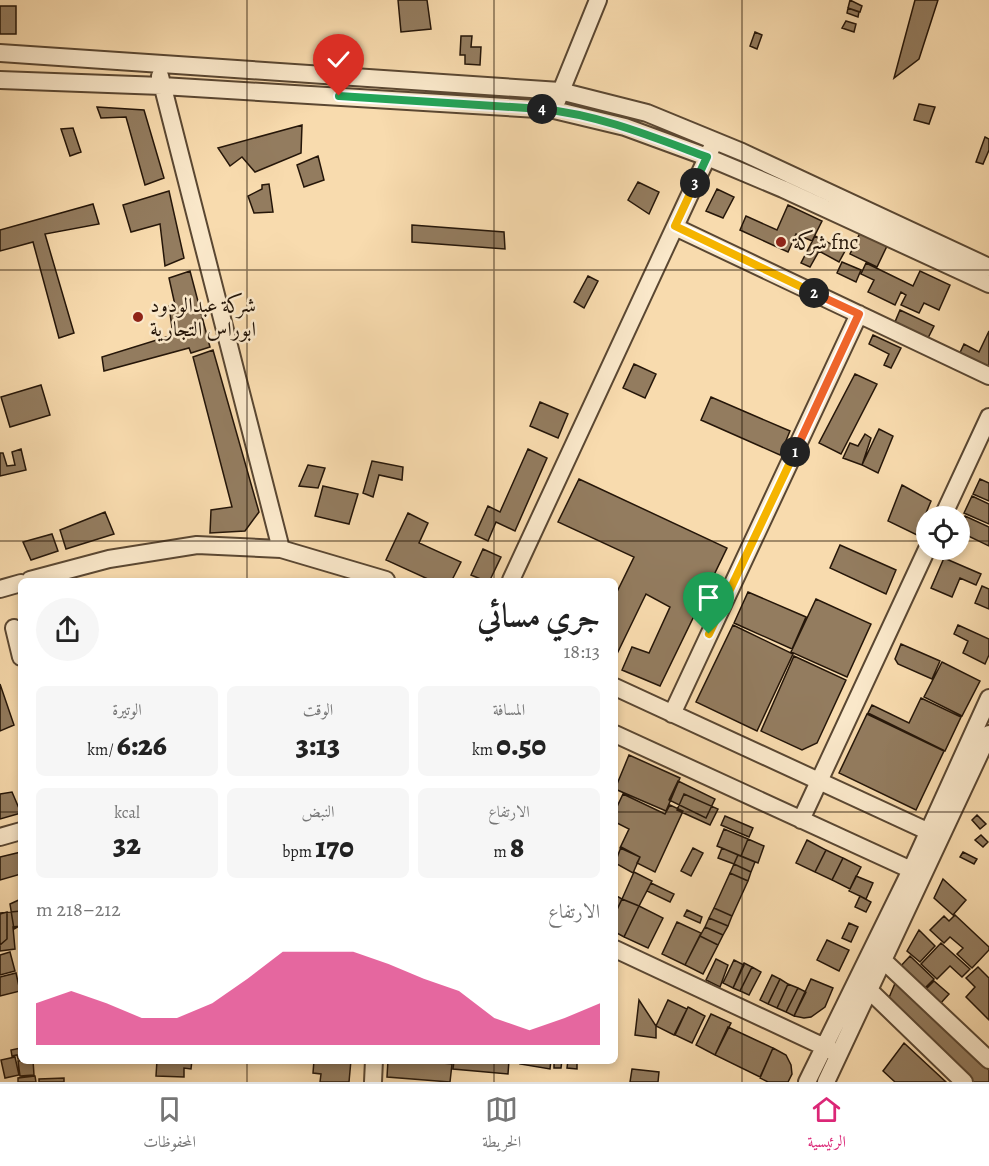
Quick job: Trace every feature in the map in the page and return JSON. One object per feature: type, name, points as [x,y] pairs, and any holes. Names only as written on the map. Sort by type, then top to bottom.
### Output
[{"type":"street","points":[[554,110],[598,0]]},
{"type":"street","points":[[0,53],[560,91],[647,113],[715,141],[989,267]]},
{"type":"street","points":[[158,65],[281,549]]},
{"type":"street","points":[[339,96],[340,77]]},
{"type":"street","points":[[0,80],[162,86],[554,110],[625,127],[707,157],[989,284]]},
{"type":"street","points":[[512,578],[715,141]]},
{"type":"street","points":[[675,226],[989,376]]},
{"type":"street","points":[[672,714],[859,314]]},
{"type":"street","points":[[948,506],[989,417]]},
{"type":"street","points":[[38,578],[109,559],[197,545],[281,549],[379,578]]},
{"type":"street","points":[[801,820],[922,560]]},
{"type":"street","points":[[1,584],[18,583]]},
{"type":"street","points":[[12,629],[18,648]]},
{"type":"street","points":[[618,688],[934,835]]},
{"type":"street","points":[[826,1082],[831,1050],[917,873],[989,699]]},
{"type":"street","points":[[934,835],[989,734]]},
{"type":"street","points":[[618,735],[917,873]]},
{"type":"street","points":[[0,837],[18,832]]},
{"type":"street","points":[[807,1082],[870,991],[884,961],[917,873]]},
{"type":"street","points":[[618,950],[831,1050]]},
{"type":"street","points":[[884,961],[989,1060]]},
{"type":"street","points":[[870,991],[964,1082]]},
{"type":"street","points":[[373,1082],[374,1064]]},
{"type":"building","points":[[398,0],[427,0],[431,29],[401,32]]},
{"type":"building","points":[[850,0],[862,6],[860,12],[848,8]]},
{"type":"building","points":[[915,0],[938,0],[919,59],[894,78]]},
{"type":"building","points":[[0,6],[16,6],[16,34],[0,34]]},
{"type":"building","points":[[848,8],[859,12],[858,17],[847,13]]},
{"type":"building","points":[[846,21],[856,24],[854,32],[842,28]]},
{"type":"building","points":[[755,32],[762,35],[757,49],[750,46]]},
{"type":"building","points":[[461,36],[472,36],[471,47],[481,47],[480,65],[465,64],[465,55],[460,55]]},
{"type":"building","points":[[919,104],[935,107],[929,124],[914,120]]},
{"type":"building","points":[[97,107],[144,110],[164,178],[145,185],[126,117],[101,118]]},
{"type":"building","points":[[302,125],[301,153],[255,172],[242,157],[230,166],[218,148]]},
{"type":"building","points":[[73,128],[81,152],[70,156],[61,129]]},
{"type":"building","points":[[985,137],[989,139],[989,150],[983,164],[976,162]]},
{"type":"building","points":[[318,156],[324,180],[304,187],[297,165]]},
{"type":"building","points":[[638,182],[659,192],[649,214],[628,200]]},
{"type":"building","points":[[269,184],[273,212],[254,213],[248,196],[262,189],[262,185]]},
{"type":"building","points":[[717,189],[734,197],[723,218],[706,211]]},
{"type":"building","points":[[169,191],[184,258],[165,266],[160,224],[131,232],[123,205]]},
{"type":"building","points":[[93,204],[99,224],[45,234],[74,333],[59,338],[33,242],[0,251],[0,230]]},
{"type":"building","points":[[788,205],[822,221],[812,241],[796,234],[788,252],[740,230],[746,216],[777,230]]},
{"type":"building","points":[[412,225],[504,232],[505,249],[412,242]]},
{"type":"building","points":[[860,233],[887,246],[877,267],[850,254]]},
{"type":"building","points":[[815,236],[845,251],[839,262],[819,251],[810,267],[801,263]]},
{"type":"building","points":[[842,262],[861,270],[856,282],[837,273]]},
{"type":"building","points":[[866,263],[913,286],[920,271],[950,285],[939,310],[924,303],[919,313],[901,305],[906,295],[901,292],[895,305],[868,292],[874,280],[861,274]]},
{"type":"building","points":[[190,271],[210,347],[191,353],[189,348],[104,371],[102,357],[173,335],[169,306],[175,305],[169,278]]},
{"type":"building","points":[[588,276],[598,281],[584,308],[574,302]]},
{"type":"building","points":[[900,310],[934,326],[928,338],[895,322]]},
{"type":"building","points":[[989,331],[989,372],[958,357],[964,344],[979,352]]},
{"type":"building","points":[[873,335],[901,348],[891,368],[884,365],[889,354],[869,344]]},
{"type":"building","points":[[213,350],[259,512],[245,531],[210,533],[211,510],[232,507],[193,357]]},
{"type":"building","points":[[634,364],[656,374],[645,398],[623,388]]},
{"type":"building","points":[[855,374],[877,384],[841,454],[819,443]]},
{"type":"building","points":[[41,385],[50,415],[10,427],[1,397]]},
{"type":"building","points":[[711,397],[790,431],[780,455],[701,420]]},
{"type":"building","points":[[540,402],[568,414],[558,438],[530,426]]},
{"type":"building","points":[[879,429],[893,436],[878,473],[862,465]]},
{"type":"building","points":[[865,434],[871,438],[862,465],[843,458],[850,443],[858,446]]},
{"type":"building","points":[[21,449],[26,470],[0,476],[0,453],[3,453],[7,466],[15,465],[12,452]]},
{"type":"building","points":[[528,449],[547,458],[515,531],[496,522],[488,541],[475,535],[488,506],[500,512]]},
{"type":"building","points":[[372,461],[403,467],[402,480],[379,475],[373,497],[363,493]]},
{"type":"building","points":[[308,465],[325,468],[318,488],[299,486]]},
{"type":"building","points":[[579,479],[727,548],[660,686],[622,670],[632,647],[649,653],[670,607],[646,594],[618,652],[618,590],[634,557],[558,522]]},
{"type":"building","points":[[980,479],[989,483],[989,501],[973,494]]},
{"type":"building","points":[[902,485],[931,501],[929,506],[916,506],[916,535],[888,521]]},
{"type":"building","points":[[323,486],[358,494],[349,524],[315,516]]},
{"type":"building","points":[[972,496],[989,504],[989,524],[970,516],[970,506],[967,506]]},
{"type":"building","points":[[105,512],[114,534],[66,549],[60,530]]},
{"type":"building","points":[[408,513],[428,523],[419,543],[461,562],[453,578],[426,578],[386,560]]},
{"type":"building","points":[[970,518],[989,527],[989,546],[970,537]]},
{"type":"building","points":[[52,534],[58,551],[31,560],[23,542]]},
{"type":"building","points":[[840,545],[896,570],[886,594],[830,568]]},
{"type":"building","points":[[483,549],[501,557],[491,578],[478,578],[471,575]]},
{"type":"building","points":[[943,560],[949,560],[981,574],[976,585],[960,578],[952,597],[931,588]]},
{"type":"building","points":[[982,586],[989,589],[989,609],[975,603]]},
{"type":"building","points":[[748,592],[806,617],[792,649],[734,623]]},
{"type":"building","points":[[816,599],[871,624],[847,677],[791,652]]},
{"type":"building","points":[[733,625],[793,654],[757,731],[696,702]]},
{"type":"building","points":[[958,625],[989,639],[989,655],[985,664],[963,653],[968,641],[954,634]]},
{"type":"building","points":[[901,644],[940,661],[932,679],[898,664],[895,659]]},
{"type":"building","points":[[794,656],[846,680],[817,743],[802,750],[761,731]]},
{"type":"building","points":[[942,662],[980,681],[962,716],[924,697]]},
{"type":"building","points":[[0,684],[14,725],[0,731]]},
{"type":"building","points":[[921,698],[961,717],[945,751],[868,713],[872,705],[909,723]]},
{"type":"building","points":[[867,714],[944,751],[916,810],[839,773]]},
{"type":"building","points":[[629,755],[680,778],[666,811],[618,790],[618,782]]},
{"type":"building","points":[[678,781],[715,799],[706,818],[669,800]]},
{"type":"building","points":[[12,792],[18,806],[18,814],[0,819],[0,794]]},
{"type":"building","points":[[623,794],[665,814],[670,805],[683,811],[655,872],[637,863],[640,857],[620,848],[629,829],[618,824],[618,805]]},
{"type":"building","points":[[684,794],[718,809],[710,825],[677,810]]},
{"type":"building","points":[[977,815],[986,824],[980,829],[972,820]]},
{"type":"building","points":[[725,816],[753,828],[749,837],[721,825]]},
{"type":"building","points":[[724,829],[748,839],[741,856],[717,846]]},
{"type":"building","points":[[981,835],[988,842],[983,847],[975,840]]},
{"type":"building","points":[[748,839],[764,846],[758,863],[741,856]]},
{"type":"building","points":[[807,840],[826,850],[815,872],[796,863]]},
{"type":"building","points":[[621,847],[640,857],[633,873],[618,865]]},
{"type":"building","points":[[693,848],[703,853],[691,876],[681,871]]},
{"type":"building","points":[[722,848],[738,855],[734,864],[718,858]]},
{"type":"building","points":[[826,850],[843,858],[832,880],[815,872]]},
{"type":"building","points":[[963,852],[977,859],[974,864],[960,857]]},
{"type":"building","points":[[18,853],[18,875],[0,880],[0,857]]},
{"type":"building","points":[[738,855],[755,862],[751,872],[734,864]]},
{"type":"building","points":[[843,858],[861,867],[850,889],[832,880]]},
{"type":"building","points":[[734,864],[751,872],[748,881],[730,873]]},
{"type":"building","points":[[634,872],[652,881],[639,906],[622,899]]},
{"type":"building","points":[[730,873],[748,881],[732,916],[714,908]]},
{"type":"building","points":[[856,876],[873,883],[866,899],[849,891]]},
{"type":"building","points":[[943,879],[966,900],[953,915],[934,898]]},
{"type":"building","points":[[651,883],[674,894],[670,902],[647,891]]},
{"type":"building","points":[[860,896],[871,902],[866,912],[855,907]]},
{"type":"building","points":[[622,899],[639,906],[624,937],[618,934],[618,908]]},
{"type":"building","points":[[18,900],[18,927],[14,929],[10,904]]},
{"type":"building","points":[[639,906],[663,918],[648,948],[624,937]]},
{"type":"building","points":[[714,908],[732,916],[728,926],[709,918]]},
{"type":"building","points":[[687,910],[702,917],[700,923],[684,916]]},
{"type":"building","points":[[18,911],[18,926],[13,927],[15,949],[0,951],[0,913]]},
{"type":"building","points":[[7,912],[7,939],[0,945],[0,914]]},
{"type":"building","points":[[955,915],[989,947],[989,950],[972,968],[957,954],[963,948],[950,937],[944,943],[930,930],[944,916],[949,921]]},
{"type":"building","points":[[709,918],[728,926],[723,935],[705,927]]},
{"type":"building","points":[[677,922],[701,933],[685,965],[662,954]]},
{"type":"building","points":[[849,923],[858,927],[851,942],[842,938]]},
{"type":"building","points":[[705,927],[723,935],[718,945],[700,936]]},
{"type":"building","points":[[919,930],[935,946],[920,962],[907,951]]},
{"type":"building","points":[[700,936],[718,945],[703,974],[685,965]]},
{"type":"building","points":[[827,940],[849,950],[839,971],[817,960]]},
{"type":"building","points":[[941,943],[970,969],[962,977],[950,966],[937,979],[921,964]]},
{"type":"building","points":[[10,952],[15,971],[0,975],[0,955]]},
{"type":"building","points":[[910,956],[934,979],[923,990],[899,968]]},
{"type":"building","points":[[716,959],[728,965],[720,987],[706,980]]},
{"type":"building","points":[[734,960],[744,965],[733,988],[723,983]]},
{"type":"building","points":[[744,963],[752,967],[740,991],[733,988]]},
{"type":"building","points":[[752,967],[761,972],[749,995],[740,991]]},
{"type":"building","points":[[978,967],[989,978],[989,1020],[966,997],[975,987],[966,978]]},
{"type":"building","points":[[16,973],[18,992],[0,996],[0,977]]},
{"type":"building","points":[[772,975],[780,979],[768,1004],[760,1000]]},
{"type":"building","points":[[780,979],[788,984],[777,1008],[768,1004]]},
{"type":"building","points":[[811,979],[833,988],[825,1007],[811,1017],[794,1016]]},
{"type":"building","points":[[896,981],[989,1070],[989,1082],[973,1082],[888,1000]]},
{"type":"building","points":[[934,981],[949,994],[940,1004],[925,990]]},
{"type":"building","points":[[788,984],[798,988],[786,1012],[777,1008]]},
{"type":"building","points":[[798,988],[806,992],[794,1016],[786,1012]]},
{"type":"building","points":[[639,1000],[656,1026],[656,1038],[635,1035]]},
{"type":"building","points":[[668,1000],[687,1009],[674,1035],[656,1026]]},
{"type":"building","points":[[688,1007],[705,1016],[692,1043],[675,1035]]},
{"type":"building","points":[[711,1014],[731,1023],[715,1055],[696,1045]]},
{"type":"building","points":[[728,1027],[773,1048],[760,1077],[715,1055]]},
{"type":"building","points":[[904,1043],[946,1082],[895,1082],[883,1071]]},
{"type":"building","points":[[773,1048],[786,1055],[791,1065],[792,1074],[788,1082],[768,1082],[760,1078]]},
{"type":"building","points":[[18,1049],[18,1059],[17,1055],[12,1056],[11,1050]]},
{"type":"building","points":[[15,1057],[19,1075],[5,1078],[1,1060]]},
{"type":"building","points":[[18,1064],[33,1064],[34,1075],[20,1076]]},
{"type":"building","points":[[157,1064],[192,1064],[191,1069],[184,1068],[184,1077],[156,1076]]},
{"type":"building","points":[[314,1064],[351,1064],[349,1082],[320,1082],[321,1074],[313,1073]]},
{"type":"building","points":[[388,1064],[452,1064],[450,1082],[387,1077]]},
{"type":"building","points":[[454,1064],[509,1064],[508,1074],[453,1069]]},
{"type":"building","points":[[520,1064],[551,1064],[550,1069]]},
{"type":"building","points":[[554,1064],[562,1064],[561,1068],[554,1068]]},
{"type":"building","points":[[568,1064],[577,1064],[577,1069],[567,1068]]},
{"type":"building","points":[[632,1069],[659,1072],[658,1082],[630,1082]]},
{"type":"building","points":[[35,1076],[36,1082],[18,1082],[18,1078]]},
{"type":"building","points":[[64,1078],[64,1082],[39,1082],[39,1079]]},
{"type":"place","name":"شركة fnc","points":[[781,242]]},
{"type":"place","name":"شركة عبدالودود ابوراس التجارية","points":[[138,317]]},
{"type":"route","points":[[339,96],[554,110],[625,127],[707,157],[675,226],[859,314],[709,634]]}]
